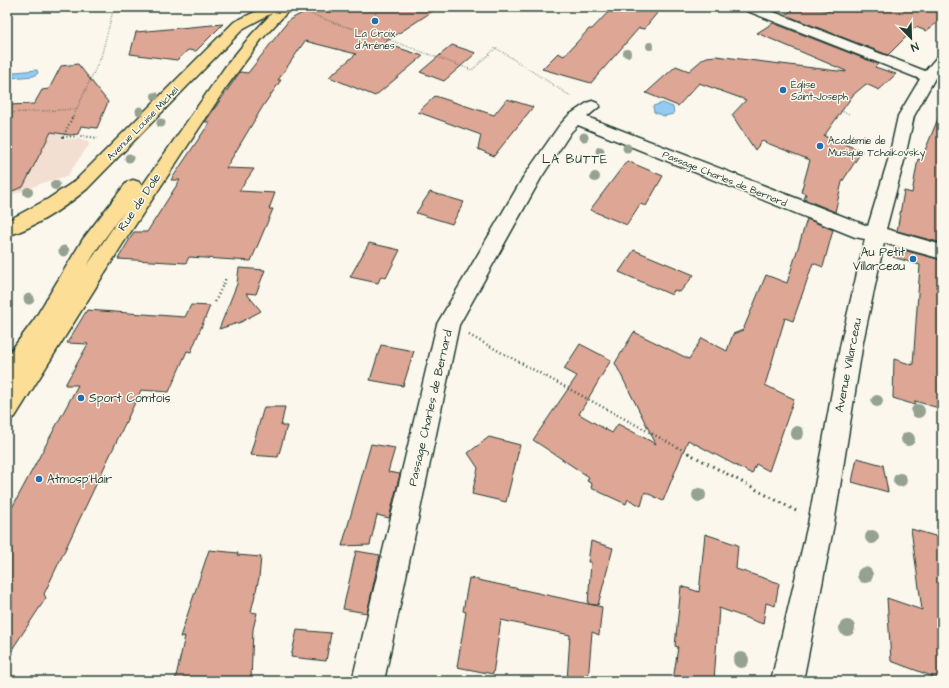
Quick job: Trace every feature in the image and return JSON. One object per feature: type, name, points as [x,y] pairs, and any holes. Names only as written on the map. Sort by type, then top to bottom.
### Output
[{"type":"main road","name":"Avenue Louise Michel","points":[[7,229],[28,220],[56,203],[81,185],[239,25],[263,12],[284,9]]},
{"type":"main road","name":"Rue de Dole","points":[[7,374],[42,326],[90,244],[184,119],[206,84],[284,9]]},
{"type":"main road","name":"Rue de Dole","points":[[7,409],[110,245],[220,85],[258,35],[284,9]]},
{"type":"street","points":[[750,7],[935,68]]},
{"type":"street","name":"Avenue Villarceau","points":[[787,681],[821,524],[852,342],[875,234],[897,157],[906,116],[935,68]]},
{"type":"street","name":"Passage Charles de Bernard","points":[[368,681],[448,324],[533,176],[565,129],[586,111],[862,232],[875,234],[942,252]]},
{"type":"path","points":[[98,138],[82,136],[63,137],[101,57],[114,7]]},
{"type":"path","points":[[284,9],[365,31],[472,70],[496,48],[586,111]]},
{"type":"path","points":[[7,113],[76,109]]},
{"type":"path","points":[[841,111],[849,114]]},
{"type":"path","points":[[216,302],[226,278]]},
{"type":"path","points":[[448,324],[821,524]]},
{"type":"shaded area","points":[[75,106],[61,139],[81,139],[88,141],[89,145],[67,176],[45,182],[7,197],[7,110]]},
{"type":"water","points":[[37,70],[38,73],[34,76],[11,78],[15,72]]},
{"type":"water","points":[[663,103],[673,107],[674,114],[664,116],[654,112],[653,106]]},
{"type":"building","points":[[314,7],[439,7],[384,43],[423,56],[375,96],[329,77],[356,54],[305,41],[278,80],[281,80],[263,106],[226,168],[254,169],[239,191],[275,193],[269,209],[273,209],[251,261],[189,257],[186,263],[118,259],[134,232],[147,232],[180,180],[171,180],[210,122],[205,122],[240,72],[248,73],[289,20]]},
{"type":"building","points":[[613,7],[662,7],[644,29],[639,28],[591,83],[542,69],[558,53],[564,56],[589,29],[592,29]]},
{"type":"building","points":[[797,7],[817,7],[827,11],[833,7],[942,7],[942,19],[926,31],[916,27],[888,55],[785,15]]},
{"type":"building","points":[[773,23],[878,64],[875,67],[896,74],[879,90],[866,84],[853,95],[824,136],[862,151],[842,182],[835,212],[804,199],[806,194],[801,192],[810,160],[762,141],[755,150],[732,115],[746,100],[699,83],[678,106],[646,93],[676,66],[689,71],[703,59],[716,56],[846,72],[757,33]]},
{"type":"building","points":[[223,24],[196,51],[188,50],[177,60],[130,54],[136,32]]},
{"type":"building","points":[[452,45],[476,53],[444,81],[420,72]]},
{"type":"building","points":[[78,64],[108,102],[97,128],[81,126],[78,134],[70,135],[51,132],[23,187],[7,193],[7,105],[34,104],[42,90],[49,89],[61,66]]},
{"type":"building","points":[[435,96],[494,115],[507,99],[533,107],[494,156],[478,149],[481,135],[418,112]]},
{"type":"building","points":[[942,109],[942,243],[897,231],[904,191],[912,193],[918,159],[921,160]]},
{"type":"building","points":[[627,161],[663,176],[646,206],[640,204],[627,225],[590,210]]},
{"type":"building","points":[[430,192],[464,202],[452,224],[416,213]]},
{"type":"building","points":[[807,219],[833,230],[823,267],[813,263],[793,321],[785,318],[765,385],[794,399],[769,471],[756,464],[752,474],[688,440],[663,501],[645,492],[641,506],[628,499],[626,504],[591,488],[592,484],[587,481],[589,477],[533,440],[577,376],[564,369],[580,344],[611,360],[579,414],[612,433],[618,424],[656,444],[615,363],[634,332],[689,359],[702,338],[727,351],[733,334],[743,330],[766,275],[787,283]]},
{"type":"building","points":[[369,243],[400,250],[386,278],[381,276],[378,283],[350,277]]},
{"type":"building","points":[[895,248],[942,260],[942,409],[915,401],[915,405],[893,398],[894,359],[913,365],[920,265],[893,257]]},
{"type":"building","points":[[634,250],[694,275],[680,292],[674,290],[672,295],[619,272]]},
{"type":"building","points":[[239,268],[265,270],[256,294],[246,293],[261,311],[241,322],[219,329],[237,284]]},
{"type":"building","points":[[191,305],[210,306],[191,352],[187,351],[169,392],[141,390],[44,594],[46,598],[7,657],[7,517],[78,385],[65,385],[88,344],[67,343],[87,310],[185,317]]},
{"type":"building","points":[[381,345],[414,351],[403,386],[370,380]]},
{"type":"building","points":[[264,407],[285,407],[281,426],[287,426],[278,457],[250,455]]},
{"type":"building","points":[[489,437],[520,445],[506,502],[472,494],[478,468],[468,453]]},
{"type":"building","points":[[371,444],[395,448],[388,472],[400,474],[389,518],[377,515],[370,545],[342,546]]},
{"type":"building","points":[[857,458],[883,465],[888,492],[852,482]]},
{"type":"building","points":[[911,529],[942,538],[942,680],[891,661],[887,598],[922,610]]},
{"type":"building","points":[[705,534],[738,545],[736,569],[779,583],[775,606],[766,603],[763,624],[719,608],[714,681],[673,681],[678,647],[675,646],[681,586],[699,592]]},
{"type":"building","points":[[591,541],[613,548],[598,605],[588,604],[591,562],[588,562]]},
{"type":"building","points":[[209,550],[238,553],[237,555],[261,557],[259,578],[251,612],[257,613],[253,629],[251,681],[175,681],[185,636],[180,637]]},
{"type":"building","points":[[356,551],[380,555],[367,613],[343,609]]},
{"type":"building","points":[[469,578],[602,607],[599,635],[592,632],[588,681],[567,681],[570,635],[501,620],[493,674],[457,667],[466,612],[463,611]]},
{"type":"building","points":[[297,630],[331,633],[326,661],[291,657]]},
{"type":"place","name":"La Croix d'Arènes","points":[[375,21]]},
{"type":"place","name":"Église Saint-Joseph","points":[[783,90]]},
{"type":"place","name":"Académie de Musique Tchaikovsky","points":[[820,146]]},
{"type":"place","name":"Au Petit Villarceau","points":[[913,259]]},
{"type":"place","name":"Sport Comtois","points":[[81,398]]},
{"type":"place","name":"Atmosp'Hair","points":[[39,479]]},
{"type":"district","name":"LA BUTTE","points":[[575,159]]}]
